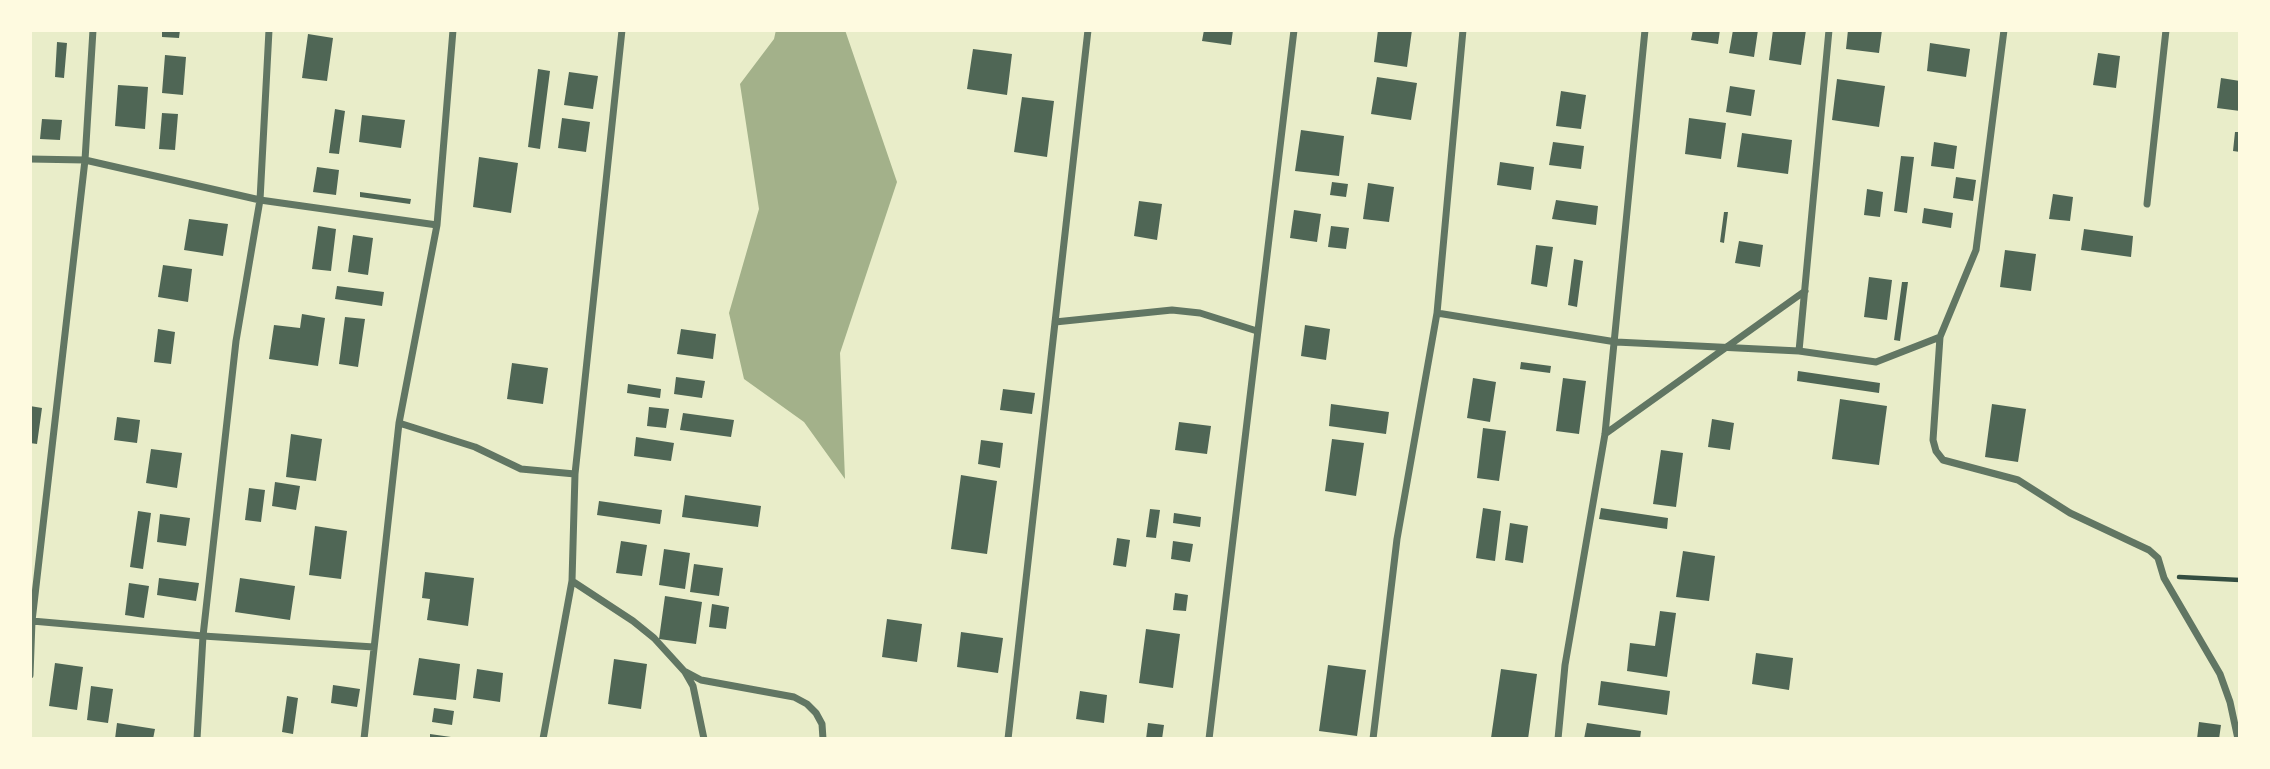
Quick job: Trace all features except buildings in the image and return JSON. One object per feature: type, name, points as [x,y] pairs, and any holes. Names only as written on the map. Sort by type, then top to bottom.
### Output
[{"type":"street","points":[[30,675],[32,621],[85,160],[93,30]]},
{"type":"street","points":[[197,739],[204,636],[236,341],[260,200],[270,30]]},
{"type":"street","points":[[365,739],[399,423],[437,225],[453,30]]},
{"type":"street","points":[[543,739],[572,580],[575,474],[622,30]]},
{"type":"street","points":[[1008,739],[1088,30]]},
{"type":"street","points":[[1209,739],[1294,30]]},
{"type":"street","points":[[1373,739],[1397,539],[1437,313],[1463,30]]},
{"type":"street","points":[[1558,739],[1565,665],[1605,434],[1645,30]]},
{"type":"street","points":[[1799,351],[1829,30]]},
{"type":"street","points":[[2004,30],[1976,250],[1940,337],[1933,440],[1943,460],[2018,480],[2070,513],[2149,550],[2158,558],[2164,578],[2220,674],[2230,702],[2238,739]]},
{"type":"street","points":[[2147,204],[2166,30]]},
{"type":"street","points":[[30,159],[85,160],[260,200],[437,225]]},
{"type":"street","points":[[1605,434],[1805,291]]},
{"type":"street","points":[[1055,322],[1172,310],[1200,313],[1257,331]]},
{"type":"street","points":[[1437,313],[1616,342],[1799,351],[1876,362],[1940,337]]},
{"type":"street","points":[[399,423],[475,447],[521,469],[575,474]]},
{"type":"street","points":[[572,580],[654,638],[685,672],[693,686],[704,739]]},
{"type":"street","points":[[32,621],[374,647]]},
{"type":"street","points":[[685,672],[701,680],[794,697],[816,713],[822,724],[823,739]]},
{"type":"path","points":[[2164,578],[2176,576],[2186,579],[2240,580]]},
{"type":"shaded area","points":[[776,30],[845,30],[897,182],[840,353],[845,479],[804,422],[744,379],[729,313],[759,209],[740,84],[774,39]]}]
